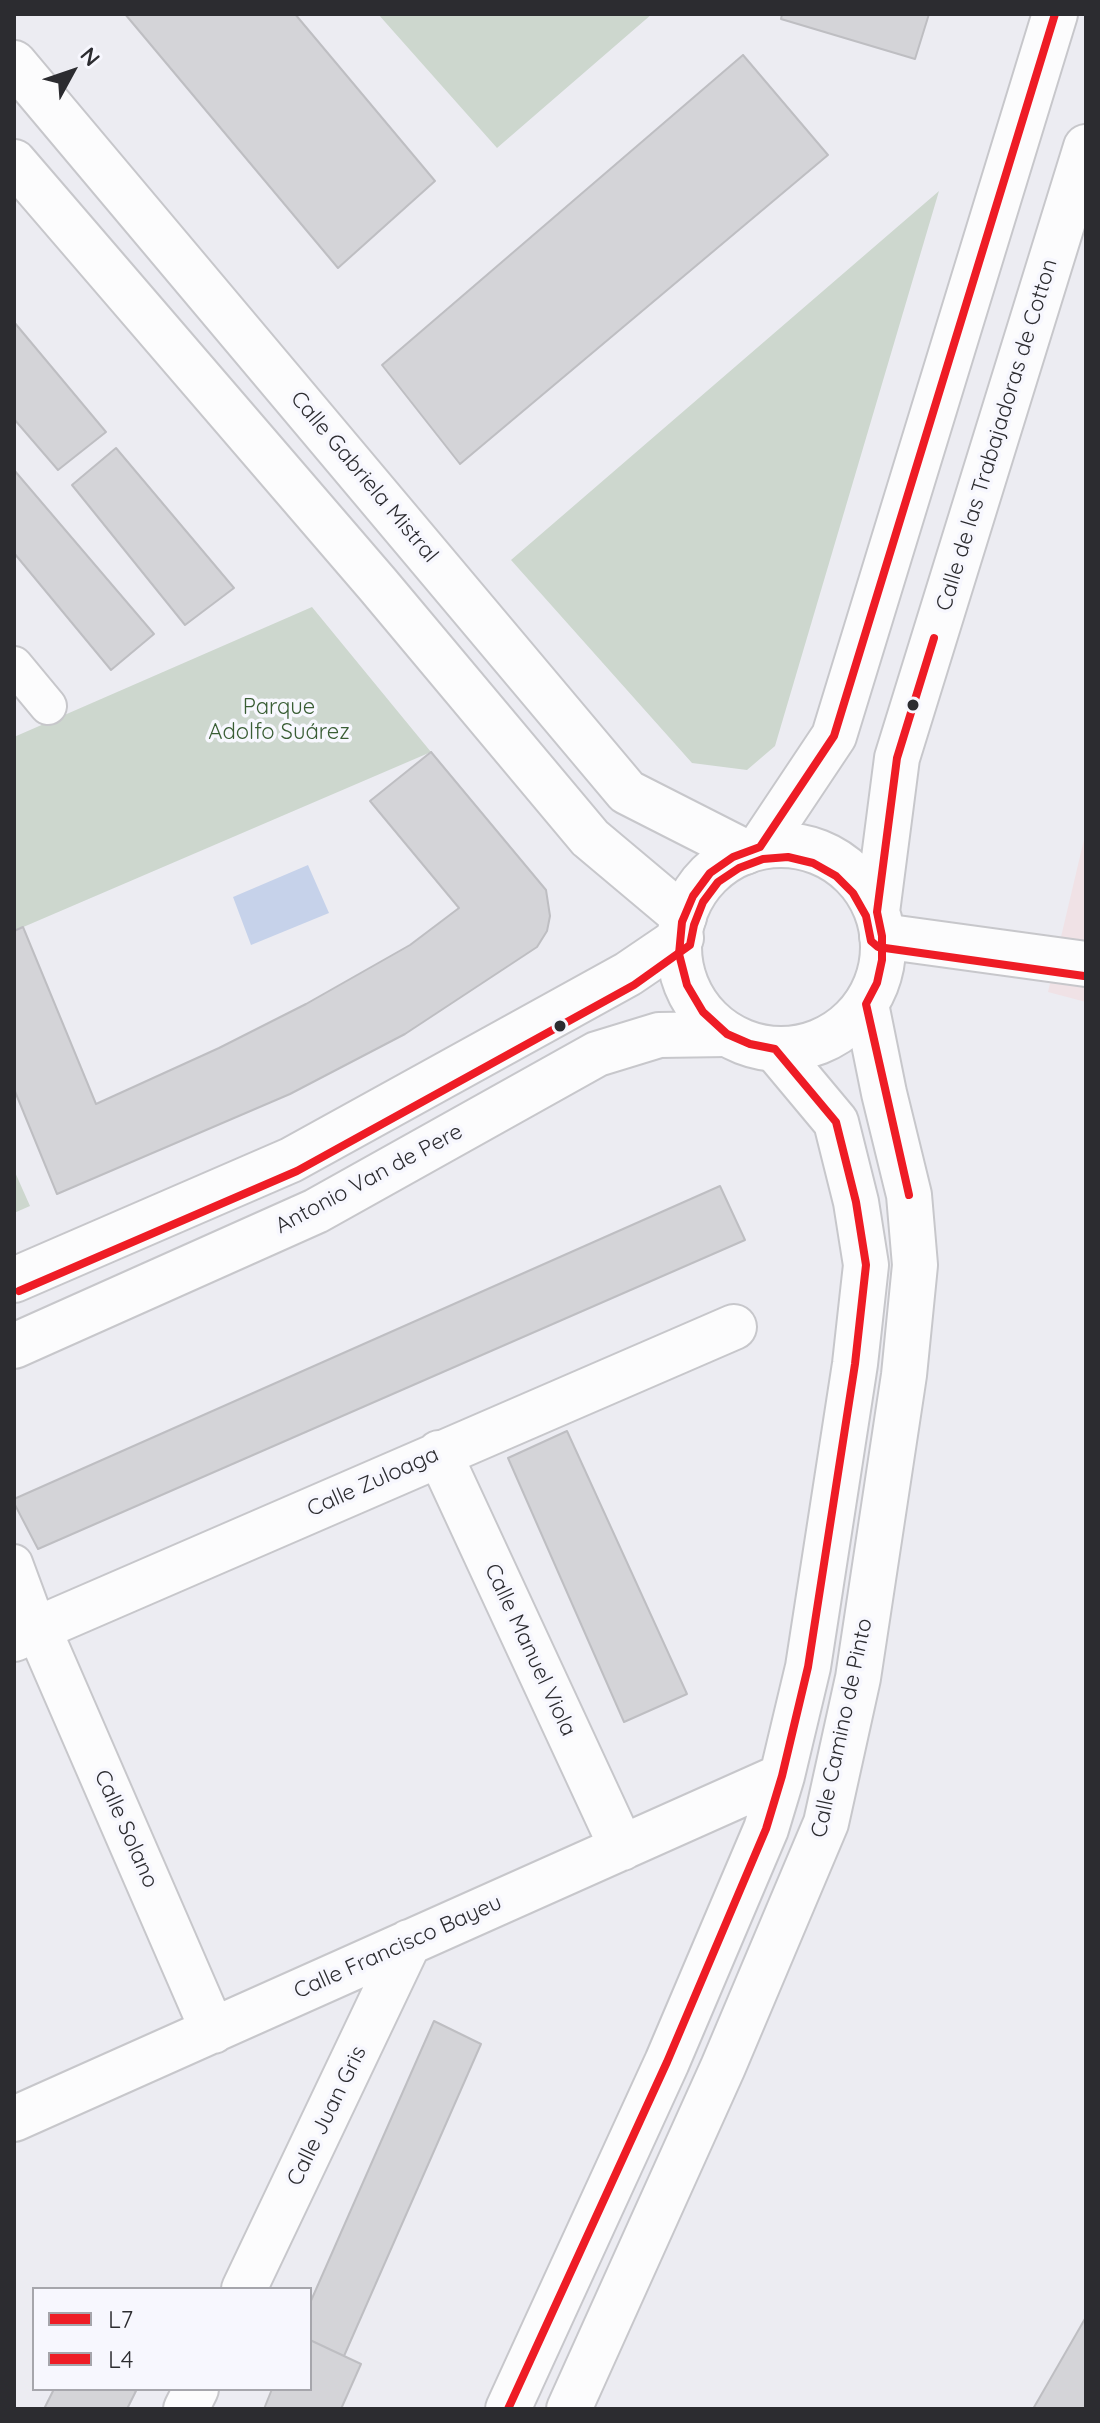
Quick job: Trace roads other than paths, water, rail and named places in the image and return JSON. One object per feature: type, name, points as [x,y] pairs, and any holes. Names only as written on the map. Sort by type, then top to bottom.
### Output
[{"type":"street","points":[[752,850],[834,736],[1055,14]]},
{"type":"street","name":"Calle Gabriela Mistral","points":[[14,63],[627,792],[752,850]]},
{"type":"street","name":"Calle de las Trabajadoras de Cotton","points":[[880,924],[897,758],[1086,147]]},
{"type":"street","points":[[14,162],[378,585],[590,838],[682,927]]},
{"type":"street","points":[[14,665],[48,706]]},
{"type":"street","points":[[789,845],[817,852],[843,866],[863,886],[880,924],[882,960],[877,983],[866,1004],[849,1024],[826,1039],[801,1047],[775,1049],[750,1044],[727,1034],[703,1012],[687,985],[679,954],[682,927],[693,896],[710,873],[733,857],[752,850],[789,845]]},
{"type":"street","points":[[880,924],[1086,964]]},
{"type":"street","points":[[14,1280],[291,1160],[628,974],[682,927]]},
{"type":"street","name":"Calle Camino de Pinto","points":[[569,2409],[729,2053],[826,1823],[858,1678],[904,1375],[915,1265],[909,1195],[866,1004]]},
{"type":"street","name":"Antonio Van de Pere","points":[[14,1346],[316,1211],[597,1054],[659,1035],[727,1034]]},
{"type":"street","name":"Calle Camino de Pinto","points":[[508,2409],[667,2062],[766,1829],[808,1667],[855,1364],[866,1265],[856,1202],[836,1122],[775,1049]]},
{"type":"street","name":"Calle Zuloaga","points":[[26,1634],[734,1327]]},
{"type":"street","name":"Calle Manuel Viola","points":[[439,1453],[622,1848]]},
{"type":"street","points":[[14,1563],[26,1634]]},
{"type":"street","name":"Calle Solano","points":[[26,1634],[213,2031]]},
{"type":"street","name":"Calle Francisco Bayeu","points":[[14,2119],[782,1776]]},
{"type":"street","name":"Calle Juan Gris","points":[[245,2287],[409,1942]]},
{"type":"street","points":[[186,2409],[195,2391]]},
{"type":"water","points":[[308,865],[329,913],[251,945],[233,897]]},
{"type":"park label","name":"Parque Adolfo Suárez","points":[[279,720]]}]
